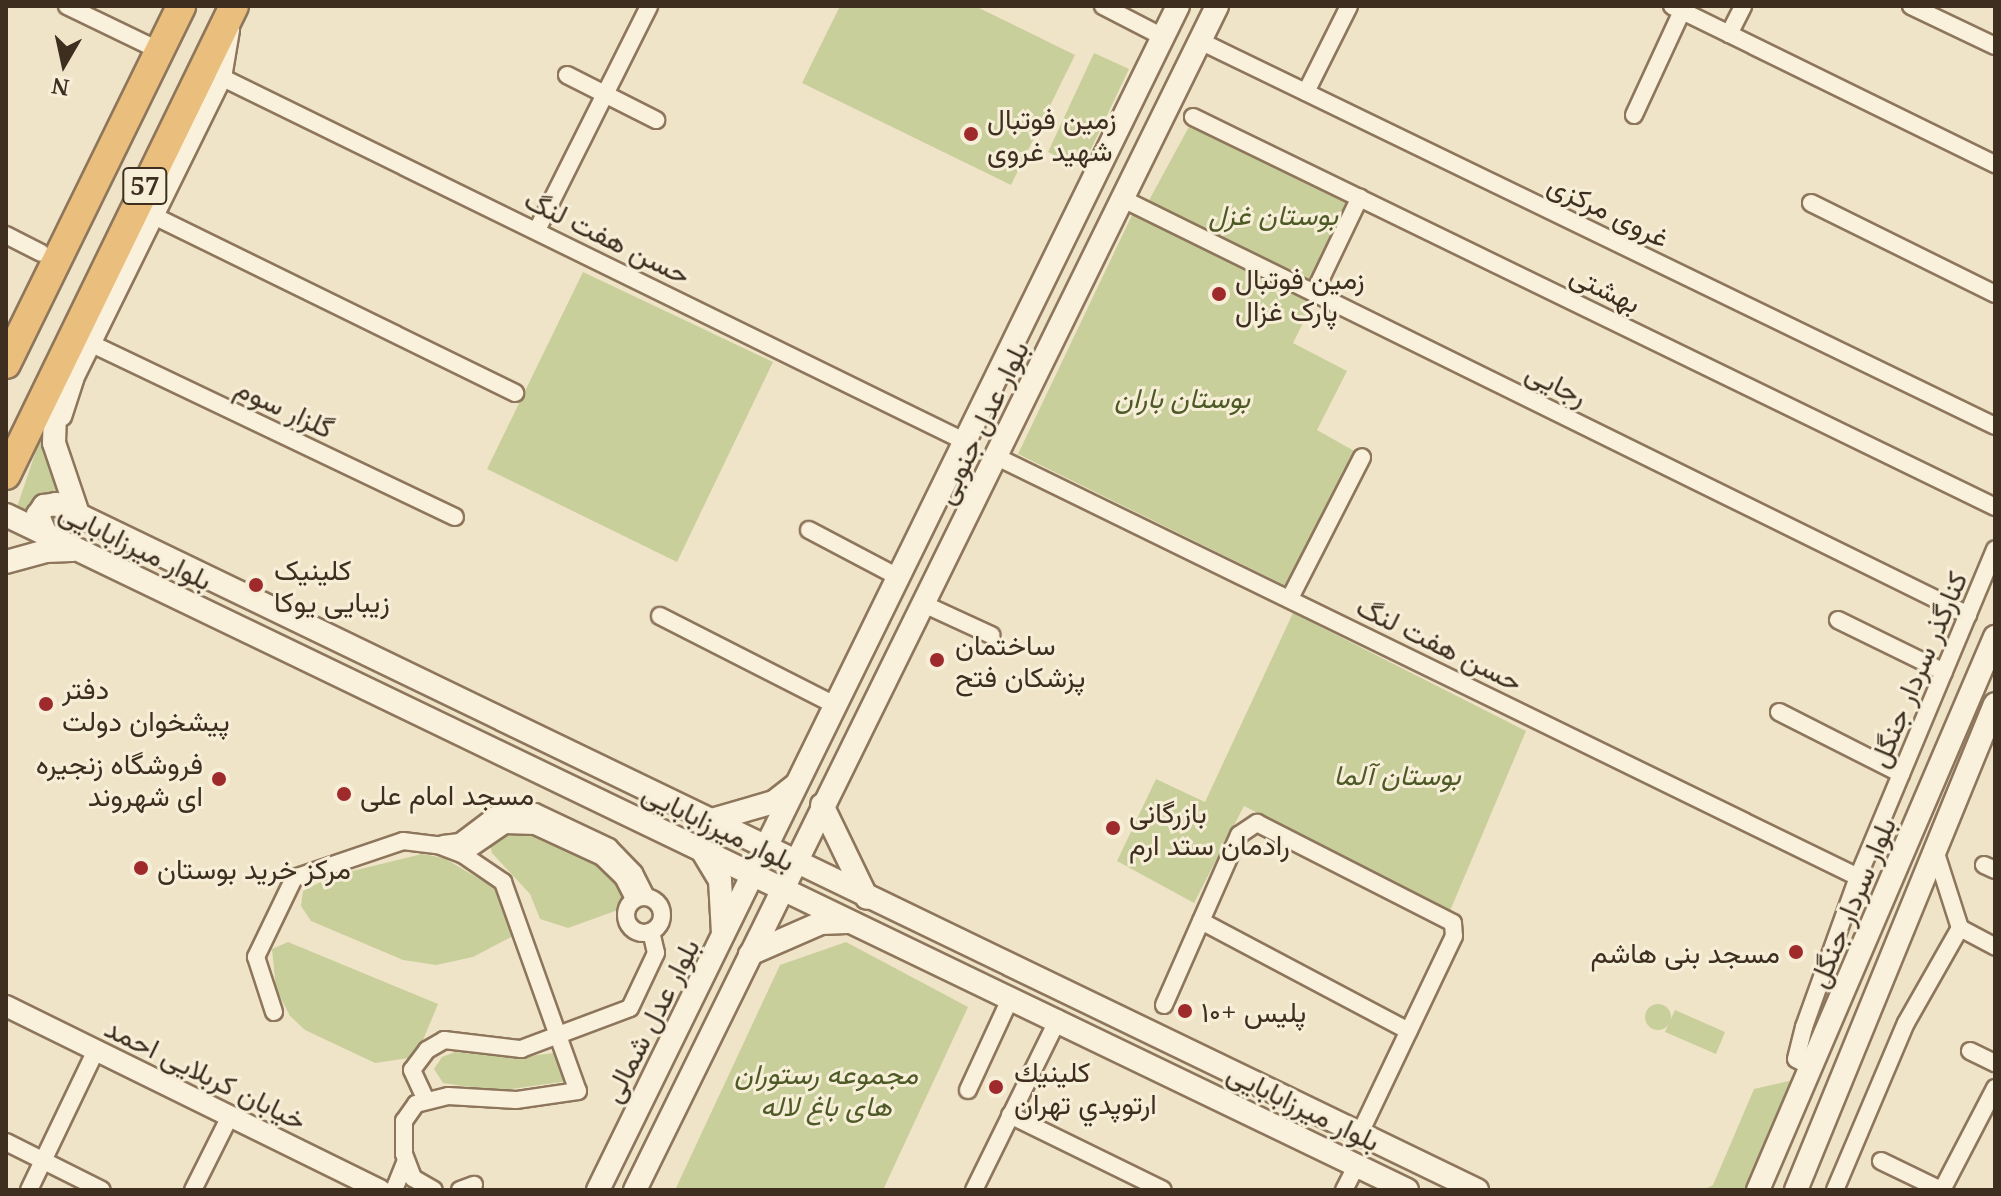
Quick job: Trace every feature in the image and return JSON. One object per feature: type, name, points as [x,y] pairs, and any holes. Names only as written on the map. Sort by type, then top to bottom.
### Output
[{"type":"highway","name":"57","points":[[8,356],[181,6]]},
{"type":"highway","name":"57","points":[[6,475],[234,6]]},
{"type":"highway","points":[[6,414],[18,416],[40,403]]},
{"type":"main road","name":"بلوار عدل جنوبی","points":[[768,849],[1178,6]]},
{"type":"main road","name":"بلوار عدل جنوبی","points":[[782,890],[822,805],[926,605],[1217,6]]},
{"type":"main road","points":[[57,367],[52,426],[78,514]]},
{"type":"main road","name":"بلوار میرزابابایی","points":[[46,535],[38,524],[44,506],[56,504],[1477,1190]]},
{"type":"main road","name":"بلوار میرزابابایی","points":[[6,515],[782,890],[1058,1019],[1407,1190]]},
{"type":"main road","points":[[6,562],[46,551],[76,550]]},
{"type":"main road","name":"بلوار سردار جنگل","points":[[1758,1190],[1813,1068],[1995,637]]},
{"type":"main road","name":"بلوار سردار جنگل","points":[[1796,1190],[1995,704]]},
{"type":"main road","points":[[708,821],[774,802],[800,782]]},
{"type":"main road","points":[[822,805],[867,898]]},
{"type":"main road","name":"بلوار عدل شمالی","points":[[598,1190],[768,849]]},
{"type":"main road","points":[[703,852],[720,880],[725,913],[721,945]]},
{"type":"main road","points":[[635,1190],[782,890]]},
{"type":"main road","points":[[750,954],[821,923],[853,922]]},
{"type":"street","points":[[67,6],[160,51]]},
{"type":"street","points":[[62,467],[66,399],[223,78],[234,6]]},
{"type":"street","points":[[537,230],[649,6]]},
{"type":"street","points":[[1103,6],[1163,37]]},
{"type":"street","points":[[1306,92],[1349,6]]},
{"type":"street","points":[[1729,34],[1743,6]]},
{"type":"street","points":[[1911,6],[1995,46]]},
{"type":"street","points":[[1634,115],[1677,8],[1995,164]]},
{"type":"street","name":"غروی مرکزی","points":[[1200,41],[1995,426]]},
{"type":"street","points":[[567,75],[656,120]]},
{"type":"street","name":"حسن هفت لنگ","points":[[223,78],[968,443]]},
{"type":"street","name":"بهشتی","points":[[1193,117],[1995,507]]},
{"type":"street","points":[[1314,293],[1360,197]]},
{"type":"street","name":"رجایی","points":[[1123,199],[1968,615]]},
{"type":"street","points":[[1811,203],[1995,294]]},
{"type":"street","points":[[156,217],[515,393]]},
{"type":"street","points":[[6,235],[41,253]]},
{"type":"street","name":"گلزار سوم","points":[[92,344],[455,517]]},
{"type":"street","name":"حسن هفت لنگ","points":[[997,457],[1858,877]]},
{"type":"street","points":[[1290,598],[1362,457]]},
{"type":"street","points":[[809,530],[900,578]]},
{"type":"street","name":"کنارگذر سردار جنگل","points":[[1813,1068],[1796,1059],[1797,1048],[1858,877],[1995,549]]},
{"type":"street","points":[[926,605],[991,635]]},
{"type":"street","points":[[660,616],[837,706]]},
{"type":"street","points":[[1838,620],[1944,672]]},
{"type":"street","points":[[1779,712],[1901,774]]},
{"type":"street","points":[[438,845],[460,842],[497,814],[535,812],[609,847],[634,873],[640,898]]},
{"type":"street","points":[[1164,1005],[1239,835],[1257,823],[1453,923],[1454,936],[1360,1133]]},
{"type":"street","points":[[425,1098],[412,1070],[427,1050],[444,1040],[521,1049],[630,1008],[656,953],[651,932],[662,913],[657,902],[640,898],[602,857],[535,826],[505,825],[462,854]]},
{"type":"street","points":[[274,1012],[256,957],[294,878],[403,841],[438,845],[462,854],[503,882],[562,1036],[578,1091],[550,1098],[425,1098],[404,1121],[406,1161],[413,1178],[434,1190]]},
{"type":"street","points":[[1935,850],[1960,928],[1995,947]]},
{"type":"street","points":[[640,898],[626,909],[626,922],[634,931],[651,932]]},
{"type":"street","points":[[1201,921],[1409,1031]]},
{"type":"street","points":[[1835,1190],[1906,1023],[1960,928]]},
{"type":"street","points":[[968,1090],[1011,997]]},
{"type":"street","name":"خیابان کربلایی احمد","points":[[6,1006],[380,1190]]},
{"type":"street","points":[[974,1190],[1058,1019]]},
{"type":"street","points":[[29,1190],[96,1050]]},
{"type":"street","points":[[1970,1051],[1995,1063]]},
{"type":"street","points":[[1881,1161],[1941,1190],[1995,1088]]},
{"type":"street","points":[[1010,1115],[1163,1190]]},
{"type":"street","points":[[193,1190],[230,1116]]},
{"type":"street","points":[[6,1142],[102,1190]]},
{"type":"street","points":[[394,1190],[406,1161]]},
{"type":"street","points":[[1344,1190],[1357,1164]]},
{"type":"green space","name":"زمین فوتبال شهید غروی","points":[[840,6],[975,6],[1075,55],[1011,185],[802,83]]},
{"type":"green space","points":[[1094,53],[1129,69],[1082,168],[1048,152]]},
{"type":"green space","name":"بوستان غزل","points":[[1191,123],[1354,200],[1312,285],[1147,204]]},
{"type":"green space","name":"بوستان باران","points":[[1133,213],[1314,301],[1293,343],[1347,371],[1317,430],[1356,452],[1286,586],[1018,454]]},
{"type":"green space","points":[[583,272],[773,362],[677,562],[487,469]]},
{"type":"green space","points":[[51,406],[69,497],[30,510],[17,507]]},
{"type":"green space","name":"بوستان آلما","points":[[1293,613],[1526,731],[1450,911],[1244,806],[1194,903],[1117,861],[1156,779],[1205,802]]},
{"type":"green space","points":[[515,831],[533,834],[603,868],[626,891],[626,901],[618,910],[568,928],[540,919],[530,894],[492,853],[490,844]]},
{"type":"green space","points":[[422,854],[444,858],[498,890],[516,927],[513,936],[473,957],[436,965],[403,960],[311,921],[301,906],[303,891],[332,876]]},
{"type":"green space","points":[[288,942],[438,1004],[416,1057],[375,1063],[305,1030],[290,1016],[276,989],[272,949]]},
{"type":"green space","name":"مجموعه رستوران های باغ لاله","points":[[846,942],[968,1007],[883,1190],[675,1190],[780,965]]},
{"type":"green space","points":[[1658,1004],[1667,1008],[1671,1017],[1667,1026],[1658,1030],[1649,1026],[1645,1017],[1649,1008]]},
{"type":"green space","points":[[1675,1010],[1725,1032],[1716,1054],[1665,1032]]},
{"type":"green space","points":[[455,1052],[513,1058],[554,1053],[563,1056],[568,1081],[498,1091],[443,1083],[434,1069],[442,1057]]},
{"type":"green space","points":[[1793,1080],[1749,1190],[1703,1190],[1713,1185],[1754,1089]]},
{"type":"place","name":"زمین فوتبال شهید غروی","points":[[971,134]]},
{"type":"place","name":"زمین فوتبال پارک غزال","points":[[1219,294]]},
{"type":"place","name":"کلینیک زیبایی یوکا","points":[[256,585]]},
{"type":"place","name":"ساختمان پزشکان فتح","points":[[937,660]]},
{"type":"place","name":"دفتر پیشخوان دولت","points":[[46,704]]},
{"type":"place","name":"فروشگاه زنجیره ای شهروند","points":[[219,779]]},
{"type":"place","name":"مسجد امام علی","points":[[344,794]]},
{"type":"place","name":"بازرگانی رادمان ستد ارم","points":[[1113,828]]},
{"type":"place","name":"مرکز خرید بوستان","points":[[141,868]]},
{"type":"place","name":"مسجد بنی هاشم","points":[[1796,952]]},
{"type":"place","name":"پلیس +۱۰","points":[[1185,1011]]},
{"type":"place","name":"كلينيك ارتوپدي تهران","points":[[996,1087]]}]
